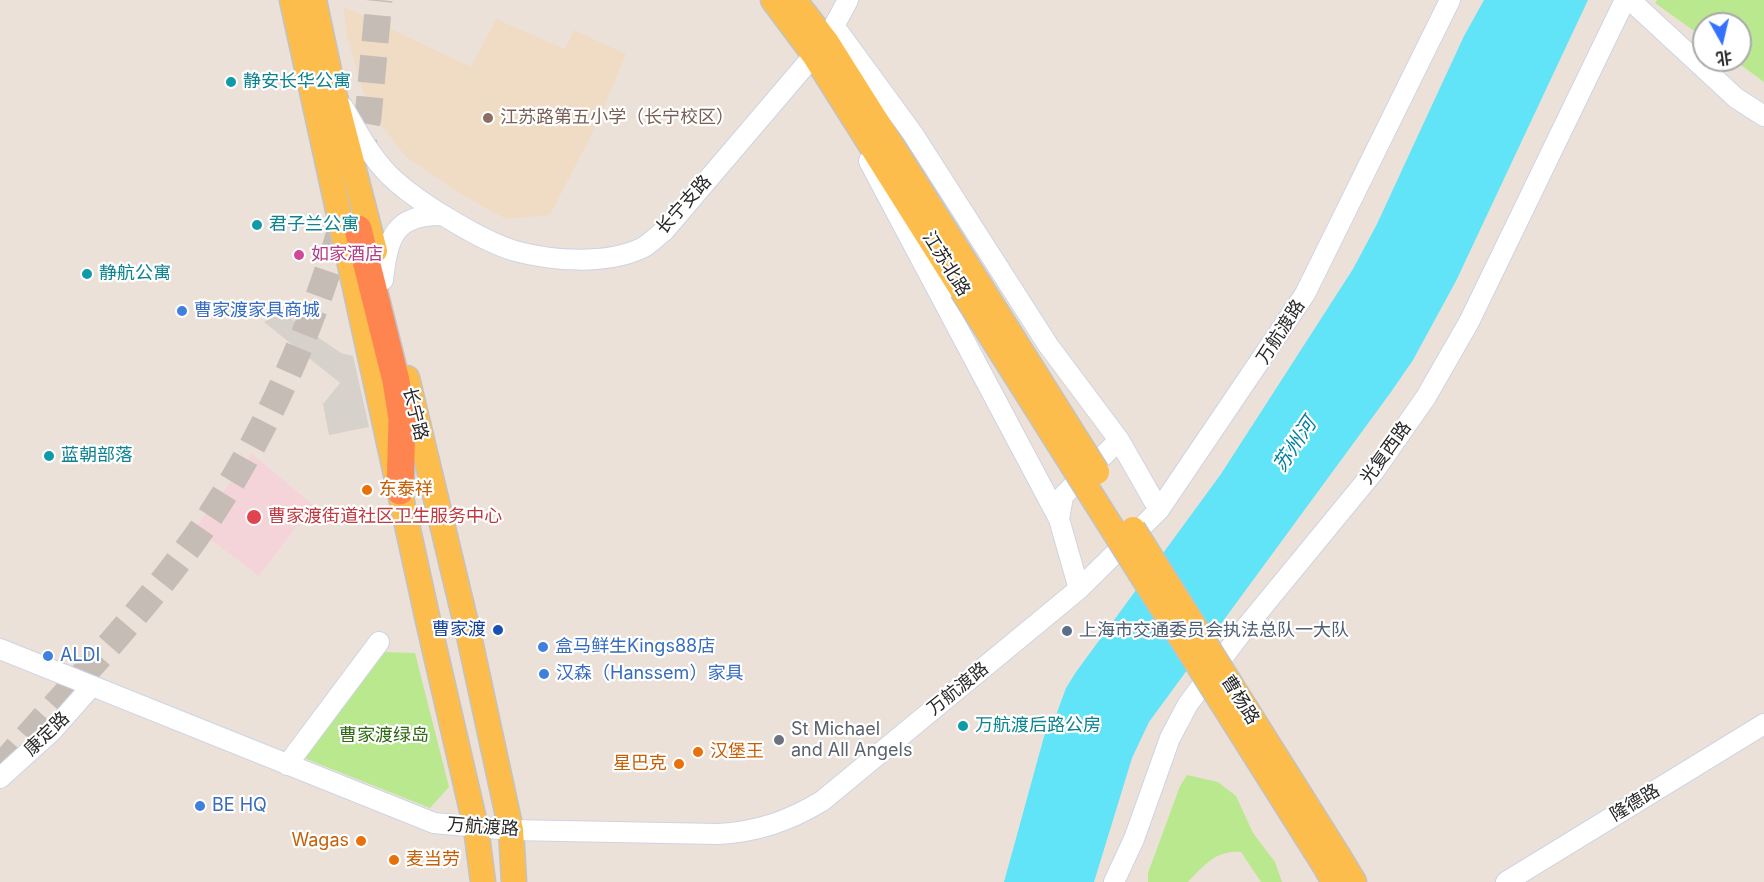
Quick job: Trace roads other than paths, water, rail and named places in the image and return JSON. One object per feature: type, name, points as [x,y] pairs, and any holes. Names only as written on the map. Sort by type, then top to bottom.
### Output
[{"type":"highway","points":[[358,229],[396,381],[402,419],[400,491]]},
{"type":"main road","name":"长宁路","points":[[292,0],[476,828],[483,882]]},
{"type":"main road","name":"长宁路","points":[[314,0],[333,89],[469,636],[511,830],[514,882]]},
{"type":"main road","name":"江苏北路","points":[[773,0],[825,41]]},
{"type":"main road","name":"江苏北路","points":[[795,0],[825,41],[969,285],[1120,525]]},
{"type":"main road","name":"曹杨路","points":[[1120,525],[1332,869],[1354,882]]},
{"type":"street","name":"长宁支路","points":[[333,89],[370,153],[389,175],[443,215],[512,250],[542,257],[602,257],[642,248],[664,231],[825,41],[848,0]]},
{"type":"street","name":"万航渡路","points":[[0,649],[434,823],[511,830],[718,834],[740,833],[783,822],[822,801],[1079,589],[1160,510],[1305,294],[1450,0]]},
{"type":"street","name":"光复西路","points":[[1114,882],[1134,839],[1170,738],[1188,704],[1242,632],[1375,470],[1442,369],[1469,322],[1625,0]]},
{"type":"street","points":[[1630,0],[1736,98],[1764,116]]},
{"type":"street","points":[[825,41],[913,134],[1048,345],[1119,440],[1160,510]]},
{"type":"street","points":[[841,106],[1059,519],[1079,589]]},
{"type":"street","points":[[382,280],[386,248],[393,232],[413,218],[443,215]]},
{"type":"street","points":[[1059,519],[1063,496],[1119,440]]},
{"type":"street","points":[[287,765],[379,642]]},
{"type":"street","name":"康定路","points":[[0,778],[53,730],[91,687]]},
{"type":"street","name":"隆德路","points":[[1506,882],[1764,724]]},
{"type":"water","name":"苏州河","points":[[1484,0],[1588,0],[1456,281],[1413,360],[1391,392],[1149,722],[1132,758],[1094,882],[1004,882],[1045,733],[1050,732],[1066,688],[1221,474],[1353,269],[1377,224],[1464,36]]},
{"type":"tunnel","points":[[359,164],[368,117],[379,0]]},
{"type":"tunnel","points":[[0,768],[157,588],[205,524],[228,488],[249,452],[287,376],[319,296],[345,215]]},
{"type":"place","name":"静安长华公寓","points":[[231,82]]},
{"type":"place","name":"江苏路第五小学（长宁校区）","points":[[488,118]]},
{"type":"place","name":"君子兰公寓","points":[[257,225]]},
{"type":"place","name":"如家酒店","points":[[299,255]]},
{"type":"place","name":"静航公寓","points":[[87,274]]},
{"type":"place","name":"曹家渡家具商城","points":[[182,311]]},
{"type":"place","name":"蓝朝部落","points":[[49,456]]},
{"type":"place","name":"东泰祥","points":[[367,490]]},
{"type":"place","name":"曹家渡街道社区卫生服务中心","points":[[254,517]]},
{"type":"place","name":"曹家渡","points":[[498,630]]},
{"type":"place","name":"上海市交通委员会执法总队一大队","points":[[1067,631]]},
{"type":"place","name":"盒马鲜生Kings88店","points":[[543,647]]},
{"type":"place","name":"ALDI","points":[[48,656]]},
{"type":"place","name":"汉森（Hanssem）家具","points":[[544,674]]},
{"type":"place","name":"万航渡后路公房","points":[[963,726]]},
{"type":"place","name":"St Michael and All Angels","points":[[779,740]]},
{"type":"place","name":"汉堡王","points":[[698,752]]},
{"type":"place","name":"星巴克","points":[[679,764]]},
{"type":"place","name":"BE HQ","points":[[200,806]]},
{"type":"place","name":"Wagas","points":[[361,841]]},
{"type":"place","name":"麦当劳","points":[[394,860]]},
{"type":"park label","name":"曹家渡绿岛","points":[[384,736]]}]
